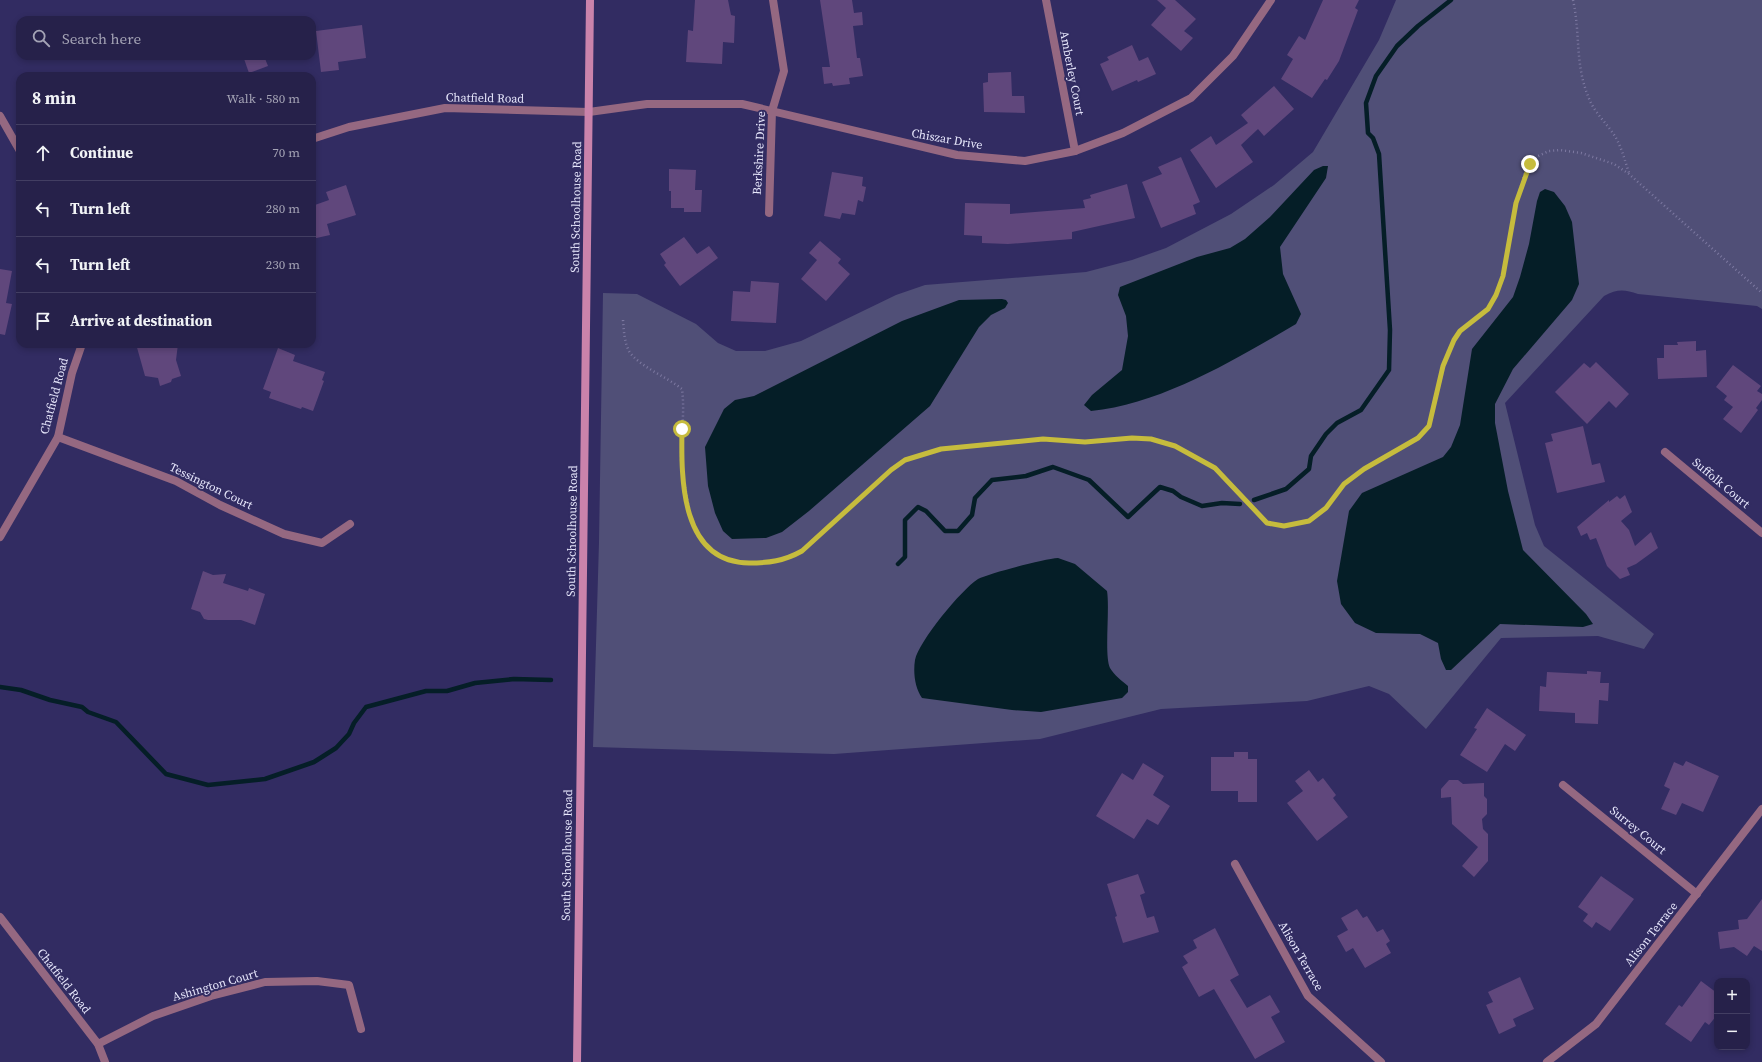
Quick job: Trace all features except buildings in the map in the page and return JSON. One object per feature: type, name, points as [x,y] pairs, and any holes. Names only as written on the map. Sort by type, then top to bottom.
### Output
[{"type":"street","name":"South Schoolhouse Road","points":[[577,1062],[590,0]]},
{"type":"street","name":"Berkshire Drive","points":[[769,213],[772,111],[784,71],[773,0]]},
{"type":"street","name":"Amberley Court","points":[[1046,0],[1075,151]]},
{"type":"street","name":"Chiszar Drive","points":[[589,112],[647,104],[742,104],[957,155],[1025,161],[1075,151],[1123,133],[1191,98],[1233,56],[1271,0]]},
{"type":"street","name":"Chatfield Road","points":[[316,138],[349,127],[445,108],[589,112]]},
{"type":"street","points":[[0,116],[16,144]]},
{"type":"street","name":"Chatfield Road","points":[[0,537],[58,436],[72,373],[81,348]]},
{"type":"street","name":"Tessington Court","points":[[58,436],[176,481],[220,505],[284,534],[322,543],[350,524]]},
{"type":"street","name":"Suffolk Court","points":[[1665,452],[1762,533]]},
{"type":"street","name":"Surrey Court","points":[[1563,784],[1697,894]]},
{"type":"street","name":"Alison Terrace","points":[[1547,1062],[1596,1024],[1762,809]]},
{"type":"street","name":"Alison Terrace","points":[[1235,864],[1308,996],[1381,1062]]},
{"type":"street","name":"Chatfield Road","points":[[0,917],[98,1044],[105,1062]]},
{"type":"street","name":"Ashington Court","points":[[98,1044],[153,1016],[211,996],[265,982],[317,981],[349,985],[361,1028]]},
{"type":"path","points":[[1573,0],[1577,26],[1577,50],[1581,75],[1592,104],[1618,142],[1629,174]]},
{"type":"path","points":[[623,320],[625,340],[630,352],[638,361],[671,380],[682,389],[684,404],[681,461],[690,516],[702,542],[710,551],[722,558],[738,563],[752,563],[773,562],[788,559],[802,551],[891,470],[905,460],[941,449],[1043,439],[1085,442],[1132,438],[1151,439],[1175,446],[1215,468],[1267,523],[1284,526],[1309,521],[1318,515],[1344,484],[1364,469],[1418,438],[1429,426],[1443,366],[1451,346],[1460,331],[1488,309],[1496,295],[1503,276],[1516,203],[1525,172],[1534,158],[1548,151],[1560,150],[1581,153],[1614,164],[1629,174],[1762,293]]},
{"type":"shaded area","points":[[1396,0],[1762,0],[1762,309],[1757,306],[1638,294],[1629,291],[1613,292],[1604,296],[1505,403],[1535,525],[1544,546],[1654,634],[1644,649],[1598,636],[1501,638],[1426,729],[1389,694],[1369,686],[1307,701],[1161,709],[1040,739],[834,754],[593,747],[599,542],[603,293],[637,294],[696,324],[718,343],[736,351],[765,351],[801,341],[896,295],[925,285],[1086,272],[1132,260],[1166,248],[1231,214],[1274,185],[1313,152],[1379,40]]},
{"type":"shaded area","points":[[1323,166],[1328,166],[1326,178],[1280,247],[1283,274],[1301,314],[1296,324],[1223,365],[1171,390],[1118,407],[1091,411],[1084,405],[1092,395],[1122,370],[1128,336],[1126,316],[1118,295],[1120,287],[1197,257],[1230,248],[1245,239],[1270,217],[1314,170]]},
{"type":"shaded area","points":[[1545,189],[1554,192],[1565,206],[1572,222],[1579,284],[1572,300],[1513,369],[1495,404],[1495,423],[1508,491],[1523,550],[1586,614],[1593,624],[1583,627],[1500,624],[1451,670],[1446,670],[1441,659],[1438,643],[1420,634],[1376,633],[1355,623],[1341,604],[1337,581],[1349,511],[1362,493],[1443,457],[1451,447],[1460,425],[1472,349],[1513,297],[1529,244],[1537,201],[1540,192]]},
{"type":"shaded area","points":[[959,300],[1006,300],[1008,303],[1005,308],[991,315],[979,327],[930,406],[809,511],[782,532],[766,538],[732,539],[723,531],[715,513],[708,486],[705,447],[724,409],[735,400],[754,396],[902,321]]},
{"type":"shaded area","points":[[1058,558],[1075,564],[1107,591],[1108,662],[1110,668],[1118,678],[1128,686],[1128,692],[1122,698],[1041,712],[1012,710],[922,698],[916,685],[914,675],[915,660],[924,641],[952,604],[971,585],[984,576]]},
{"type":"waterway","points":[[1254,500],[1286,489],[1309,469],[1311,456],[1326,434],[1337,423],[1361,410],[1389,370],[1390,330],[1379,154],[1373,138],[1368,133],[1366,103],[1376,76],[1397,46],[1418,26],[1451,0]]},
{"type":"waterway","points":[[898,564],[905,557],[905,520],[918,507],[926,511],[945,531],[958,531],[972,515],[975,498],[992,480],[1026,476],[1053,467],[1089,480],[1128,517],[1160,487],[1173,491],[1181,497],[1202,506],[1222,503],[1240,504]]},
{"type":"waterway","points":[[0,687],[21,690],[50,700],[82,707],[88,712],[116,722],[166,774],[208,785],[265,779],[314,762],[336,748],[349,734],[354,723],[366,707],[426,691],[447,691],[475,683],[514,679],[551,680]]},
{"type":"route","points":[[682,429],[681,461],[690,516],[694,529],[710,551],[722,558],[738,563],[773,562],[788,559],[802,551],[891,470],[905,460],[941,449],[1029,440],[1043,439],[1085,442],[1132,438],[1151,439],[1175,446],[1202,459],[1215,468],[1259,517],[1267,523],[1284,526],[1309,521],[1326,508],[1337,491],[1344,484],[1364,469],[1418,438],[1429,426],[1448,351],[1460,331],[1488,309],[1496,295],[1503,276],[1516,203],[1525,172],[1530,164]]}]
